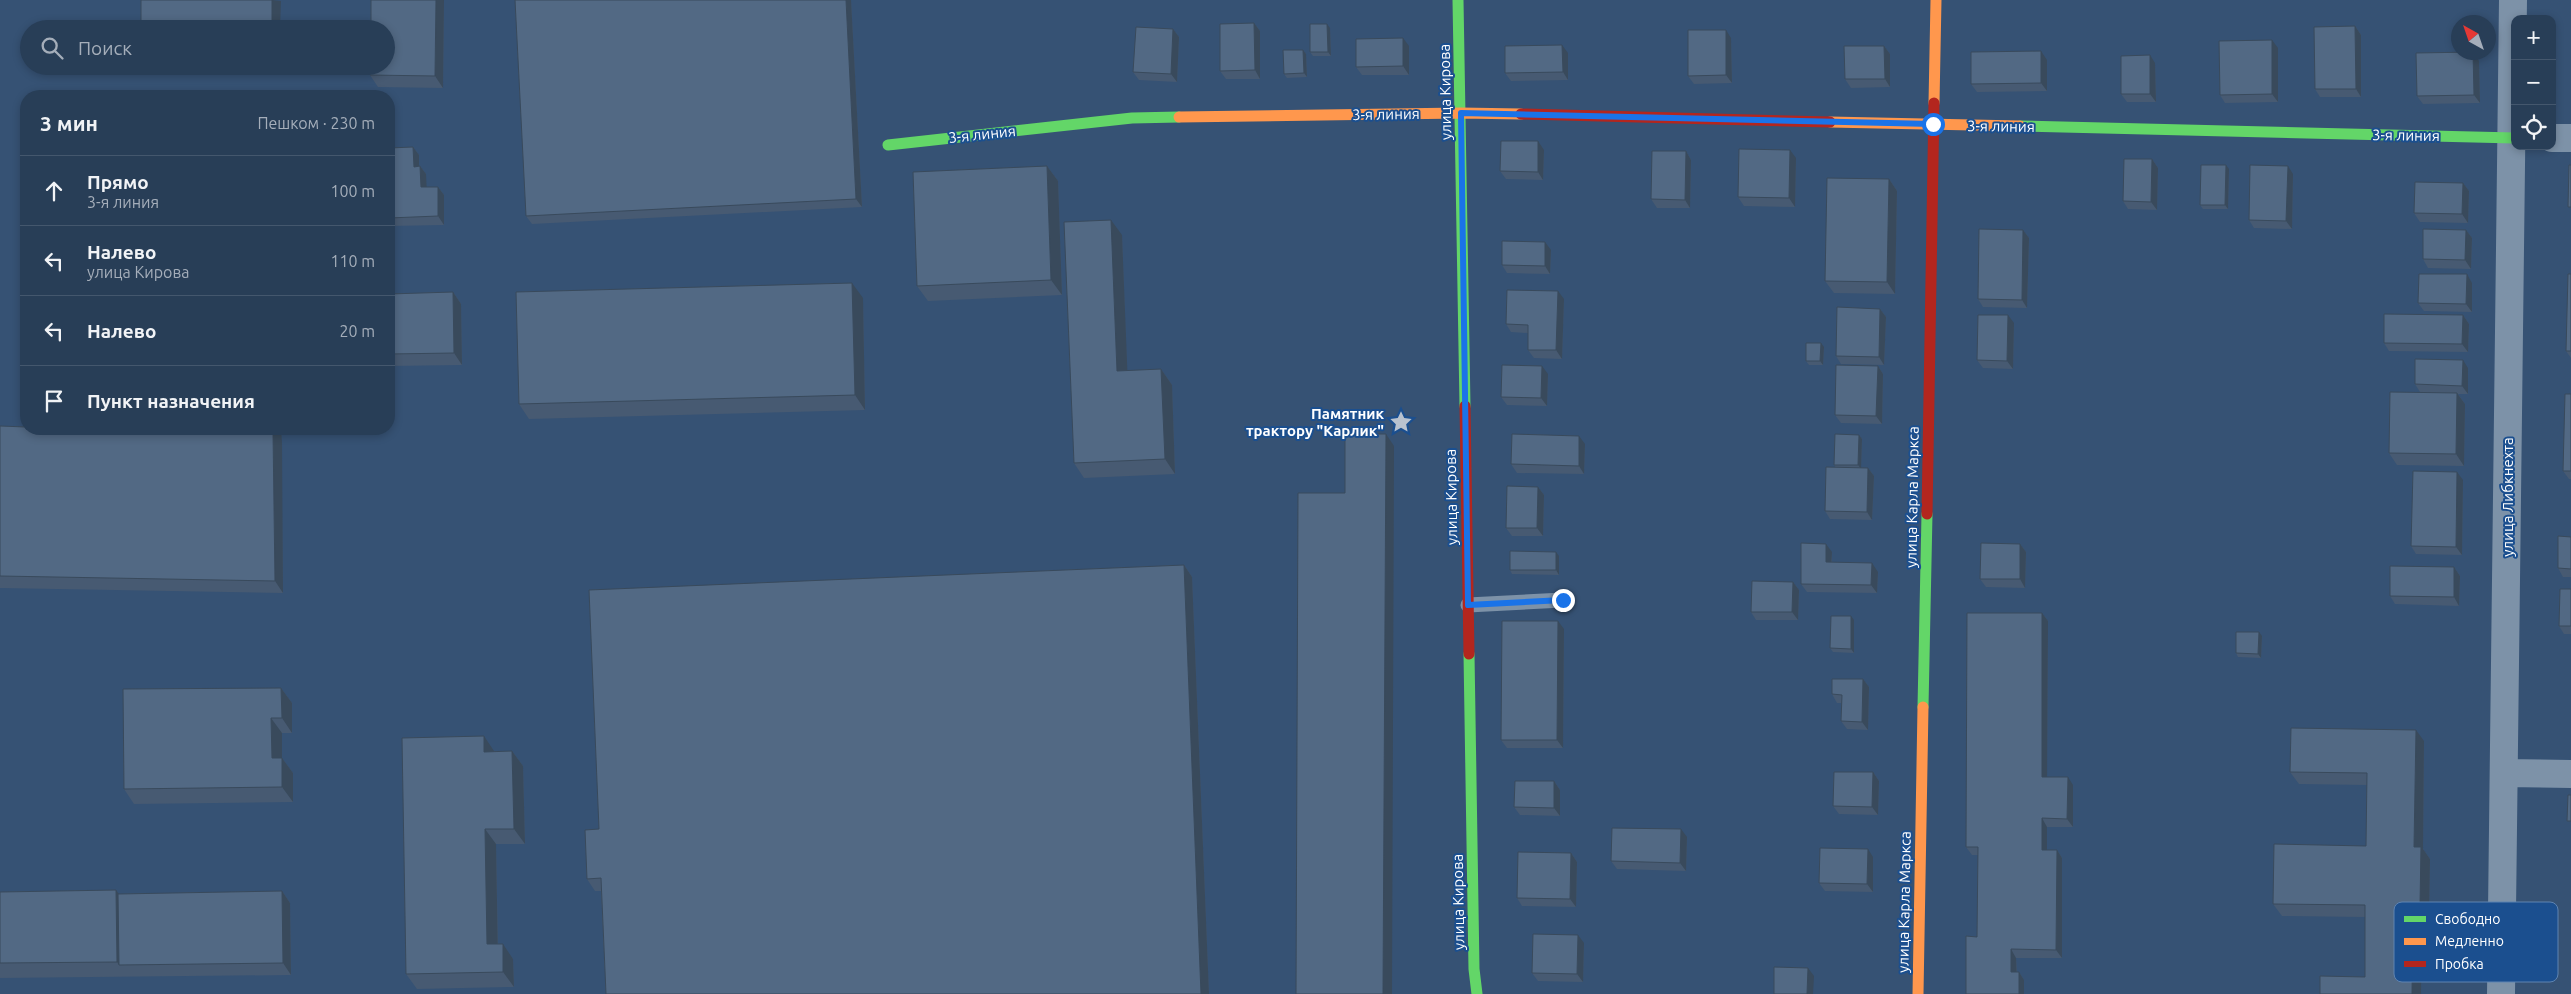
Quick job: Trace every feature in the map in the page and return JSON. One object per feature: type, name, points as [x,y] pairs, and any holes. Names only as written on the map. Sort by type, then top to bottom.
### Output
[{"type":"street","name":"улица Кирова","points":[[1458,0],[1474,969],[1477,994]]},
{"type":"street","name":"улица Карла Маркса","points":[[1918,994],[1936,0]]},
{"type":"street","name":"улица Либкнехта","points":[[2512,105],[2513,0]]},
{"type":"street","name":"3-я линия","points":[[888,145],[1132,118],[1461,113],[2511,138]]},
{"type":"street","points":[[2556,138],[2571,138]]},
{"type":"street","name":"улица Либкнехта","points":[[2503,902],[2512,150]]},
{"type":"street","points":[[2505,773],[2571,774]]},
{"type":"lane","points":[[1468,605],[1563,600]]},
{"type":"building","points":[[141,0],[272,0],[272,20],[141,20]]},
{"type":"building","points":[[371,0],[436,0],[435,76],[370,75],[395,75],[395,20],[371,20]]},
{"type":"building","points":[[515,0],[846,0],[856,199],[526,216]]},
{"type":"building","points":[[1254,23],[1255,70],[1220,71],[1220,24]]},
{"type":"building","points":[[1310,24],[1327,24],[1328,52],[1310,52]]},
{"type":"building","points":[[2355,26],[2356,89],[2315,89],[2314,27]]},
{"type":"building","points":[[1136,27],[1173,29],[1171,74],[1133,72]]},
{"type":"building","points":[[1688,30],[1726,30],[1726,75],[1688,76]]},
{"type":"building","points":[[1403,38],[1403,66],[1356,67],[1356,39]]},
{"type":"building","points":[[2272,40],[2272,94],[2220,95],[2219,41]]},
{"type":"building","points":[[1562,45],[1563,72],[1505,73],[1505,46]]},
{"type":"building","points":[[1844,46],[1884,46],[1885,79],[1845,79]]},
{"type":"building","points":[[1283,50],[1303,50],[1304,73],[1284,74]]},
{"type":"building","points":[[2041,51],[2041,83],[1971,84],[1971,52]]},
{"type":"building","points":[[2451,52],[2451,60],[2473,60],[2474,95],[2417,96],[2416,53]]},
{"type":"building","points":[[2150,55],[2150,94],[2121,94],[2121,56]]},
{"type":"building","points":[[1501,141],[1538,141],[1538,172],[1500,171]]},
{"type":"building","points":[[413,147],[414,167],[420,166],[421,187],[438,187],[438,216],[395,218],[395,148]]},
{"type":"building","points":[[1739,149],[1790,150],[1789,198],[1738,197]]},
{"type":"building","points":[[1652,151],[1686,151],[1685,200],[1651,199]]},
{"type":"building","points":[[2124,159],[2152,159],[2151,202],[2123,201]]},
{"type":"building","points":[[2201,165],[2226,165],[2225,205],[2200,205]]},
{"type":"building","points":[[2250,165],[2288,166],[2286,221],[2249,220]]},
{"type":"building","points":[[2569,165],[2571,165],[2571,207],[2568,207]]},
{"type":"building","points":[[1047,166],[1051,280],[917,286],[913,172]]},
{"type":"building","points":[[1827,178],[1889,179],[1887,282],[1825,281]]},
{"type":"building","points":[[2415,182],[2463,183],[2462,214],[2414,213]]},
{"type":"building","points":[[1111,220],[1117,371],[1161,369],[1165,459],[1074,463],[1064,222]]},
{"type":"building","points":[[1979,229],[2023,230],[2022,300],[1978,299]]},
{"type":"building","points":[[2423,229],[2466,230],[2465,260],[2423,259]]},
{"type":"building","points":[[1502,241],[1545,242],[1545,266],[1502,265]]},
{"type":"building","points":[[2419,274],[2467,274],[2466,304],[2418,303]]},
{"type":"building","points":[[2568,274],[2571,274],[2571,351],[2566,351]]},
{"type":"building","points":[[852,283],[855,395],[519,404],[516,292]]},
{"type":"building","points":[[1507,290],[1558,291],[1556,350],[1528,350],[1528,325],[1506,324]]},
{"type":"building","points":[[453,292],[454,353],[395,354],[395,294]]},
{"type":"building","points":[[1837,307],[1880,309],[1879,357],[1836,356]]},
{"type":"building","points":[[2384,314],[2463,315],[2462,344],[2384,343]]},
{"type":"building","points":[[1978,315],[2008,315],[2007,361],[1977,360]]},
{"type":"building","points":[[1806,343],[1821,343],[1820,361],[1806,361]]},
{"type":"building","points":[[2415,359],[2463,360],[2462,386],[2415,384]]},
{"type":"building","points":[[1502,365],[1542,366],[1541,398],[1501,397]]},
{"type":"building","points":[[1836,365],[1878,366],[1876,416],[1835,415]]},
{"type":"building","points":[[2390,392],[2457,393],[2456,454],[2389,453]]},
{"type":"building","points":[[2565,394],[2571,394],[2571,471],[2563,471]]},
{"type":"building","points":[[0,426],[20,427],[20,435],[273,435],[275,581],[0,576]]},
{"type":"building","points":[[1345,434],[1386,434],[1383,994],[1296,994],[1298,493],[1345,493]]},
{"type":"building","points":[[1512,434],[1579,436],[1579,466],[1511,464]]},
{"type":"building","points":[[1835,434],[1859,435],[1858,465],[1834,465]]},
{"type":"building","points":[[1826,467],[1868,468],[1867,512],[1825,511]]},
{"type":"building","points":[[2413,471],[2457,472],[2456,547],[2411,546]]},
{"type":"building","points":[[1507,486],[1538,487],[1537,528],[1506,528]]},
{"type":"building","points":[[2558,536],[2571,537],[2571,569],[2558,568]]},
{"type":"building","points":[[1801,543],[1826,544],[1826,562],[1872,563],[1871,585],[1801,584]]},
{"type":"building","points":[[1981,543],[2020,544],[2020,579],[1980,579]]},
{"type":"building","points":[[1510,551],[1556,552],[1556,570],[1510,570]]},
{"type":"building","points":[[1184,565],[1201,994],[606,994],[601,878],[587,879],[585,830],[599,829],[589,590]]},
{"type":"building","points":[[2390,566],[2454,567],[2454,597],[2390,596]]},
{"type":"building","points":[[1752,581],[1793,582],[1792,612],[1751,612]]},
{"type":"building","points":[[2560,589],[2571,589],[2571,626],[2559,626]]},
{"type":"building","points":[[1967,613],[2042,613],[2042,777],[2068,777],[2067,819],[2042,818],[2042,850],[2057,850],[2056,950],[2011,949],[2011,972],[2019,972],[2019,994],[1966,994],[1966,936],[1977,937],[1978,847],[1966,847]]},
{"type":"building","points":[[1831,616],[1851,616],[1851,649],[1830,648]]},
{"type":"building","points":[[1502,621],[1558,621],[1557,740],[1501,740]]},
{"type":"building","points":[[2236,632],[2259,632],[2258,654],[2236,653]]},
{"type":"building","points":[[1832,679],[1863,679],[1862,722],[1841,721],[1842,695],[1832,694]]},
{"type":"building","points":[[281,688],[282,718],[271,718],[272,758],[282,758],[282,787],[124,789],[123,689]]},
{"type":"building","points":[[2291,728],[2416,730],[2414,847],[2421,847],[2420,902],[2394,902],[2394,982],[2412,982],[2412,994],[2320,994],[2320,976],[2365,977],[2365,905],[2273,904],[2274,844],[2366,846],[2367,773],[2290,772]]},
{"type":"building","points":[[484,736],[484,752],[512,751],[514,829],[485,829],[487,944],[503,944],[503,972],[406,974],[402,738]]},
{"type":"building","points":[[1834,772],[1873,772],[1872,807],[1833,806]]},
{"type":"building","points":[[1515,781],[1554,781],[1554,808],[1514,807]]},
{"type":"building","points":[[2568,795],[2571,795],[2571,821],[2567,821]]},
{"type":"building","points":[[1612,828],[1681,829],[1680,863],[1611,861]]},
{"type":"building","points":[[1820,848],[1868,849],[1867,884],[1819,883]]},
{"type":"building","points":[[1518,852],[1571,853],[1570,899],[1517,898]]},
{"type":"building","points":[[116,890],[117,962],[0,963],[0,892]]},
{"type":"building","points":[[282,891],[283,963],[119,965],[118,894]]},
{"type":"building","points":[[1533,934],[1578,935],[1577,974],[1532,973]]},
{"type":"building","points":[[1774,967],[1808,968],[1807,994],[1774,994]]},
{"type":"traffic: fast","points":[[1458,0],[1465,406]]},
{"type":"traffic: fast","points":[[888,145],[1132,118],[1179,117]]},
{"type":"traffic: fast","points":[[2020,126],[2511,138]]},
{"type":"traffic: fast","points":[[1923,707],[1927,514]]},
{"type":"traffic: fast","points":[[1469,654],[1474,969],[1477,994]]},
{"type":"traffic: slow","points":[[1934,103],[1936,0]]},
{"type":"traffic: slow","points":[[1179,117],[1461,113],[1521,114]]},
{"type":"traffic: slow","points":[[1830,122],[2020,126]]},
{"type":"traffic: slow","points":[[1918,994],[1923,707]]},
{"type":"traffic: jam","points":[[1927,514],[1934,103]]},
{"type":"traffic: jam","points":[[1521,114],[1830,122]]},
{"type":"traffic: jam","points":[[1465,406],[1469,654]]},
{"type":"place","name":"Памятник трактору \"Карлик\"","points":[[1401,422]]},
{"type":"route","points":[[1563,600],[1468,605],[1461,113],[1933,124]]}]
